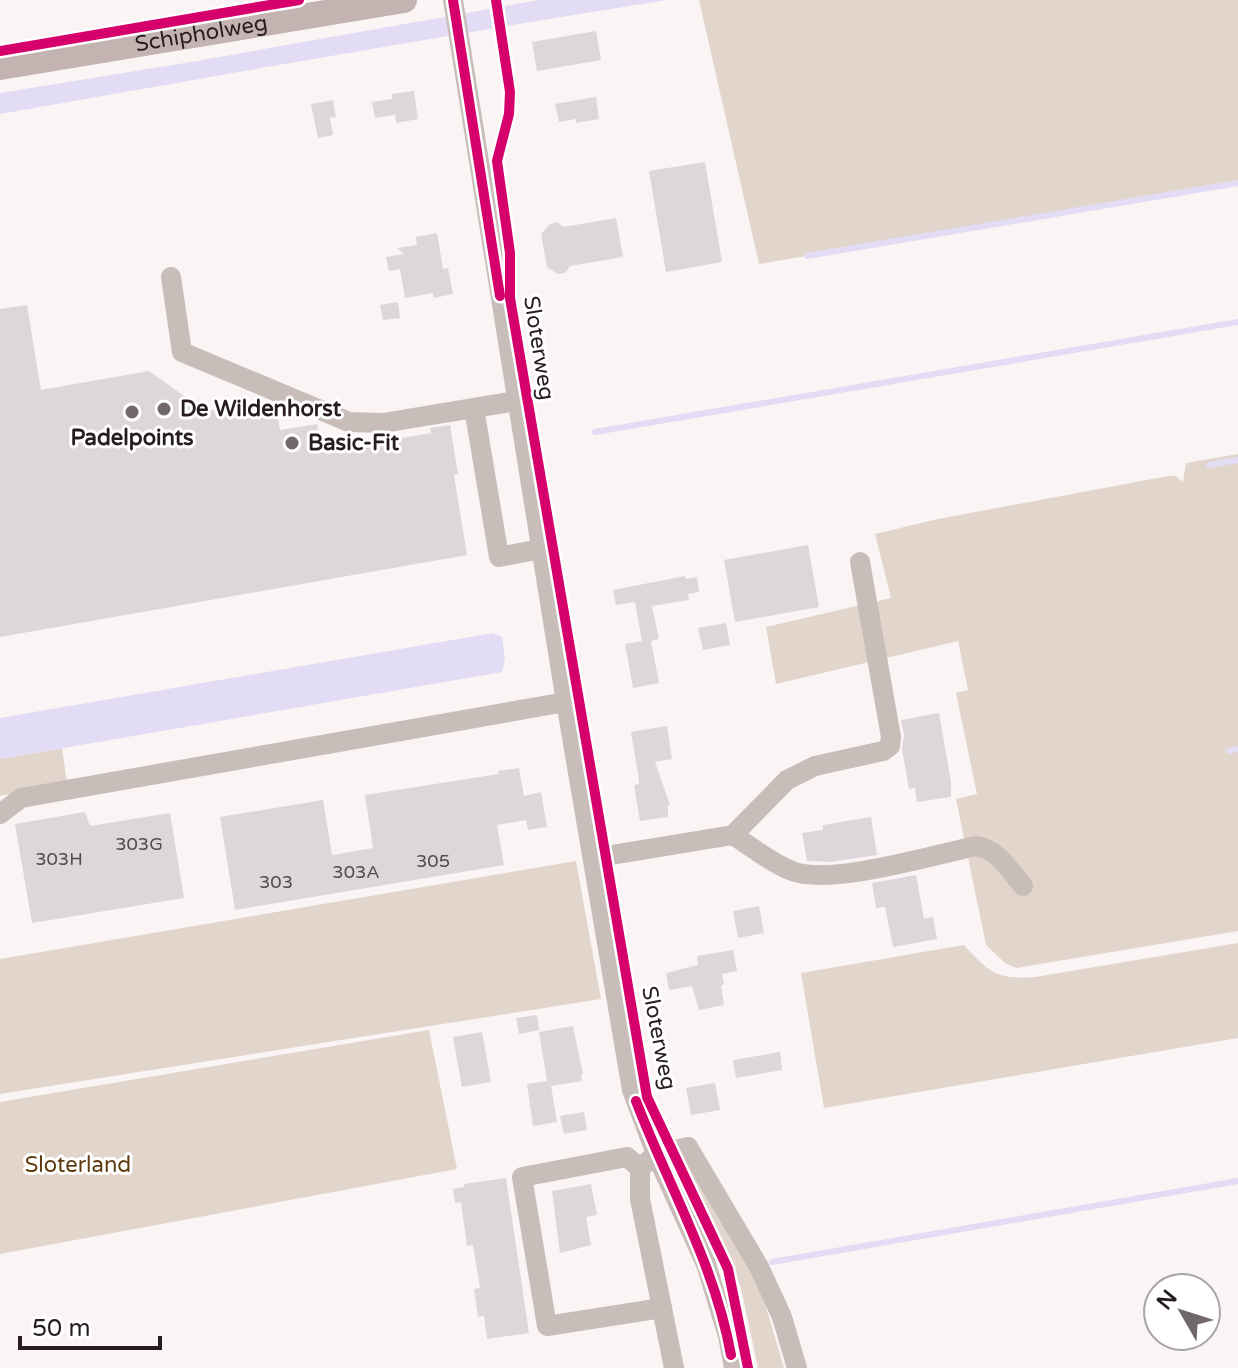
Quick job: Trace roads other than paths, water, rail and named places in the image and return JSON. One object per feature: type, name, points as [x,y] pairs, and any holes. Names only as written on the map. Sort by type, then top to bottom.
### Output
[{"type":"main road","name":"Schipholweg","points":[[0,67],[278,10],[404,0]]},
{"type":"street","name":"Sloterweg","points":[[453,3],[516,401],[632,1090],[656,1154],[706,1264],[728,1336],[734,1368]]},
{"type":"street","points":[[171,277],[182,352],[349,422],[383,423],[516,401]]},
{"type":"street","points":[[474,408],[499,557],[541,549]]},
{"type":"street","points":[[593,858],[733,835],[787,780],[815,766],[883,751],[890,746],[891,737],[860,562]]},
{"type":"street","points":[[0,814],[21,798],[566,702]]},
{"type":"street","points":[[733,835],[793,872],[814,876],[841,875],[976,846],[996,854],[1023,886]]},
{"type":"street","points":[[674,1368],[640,1199],[640,1168],[656,1154],[688,1147],[759,1267],[782,1317],[797,1368]]},
{"type":"street","points":[[640,1168],[627,1157],[522,1177],[547,1326],[662,1308]]},
{"type":"waterway","points":[[807,256],[1238,183]]},
{"type":"waterway","points":[[595,432],[1238,322]]},
{"type":"waterway","points":[[1209,465],[1238,460]]},
{"type":"waterway","points":[[1229,751],[1238,749]]},
{"type":"waterway","points":[[772,1262],[1238,1181]]},
{"type":"place","name":"De Wildenhorst","points":[[164,409]]},
{"type":"place","name":"Padelpoints","points":[[132,412]]},
{"type":"place","name":"Basic-Fit","points":[[292,443]]},
{"type":"park label","name":"Sloterland","points":[[78,1165]]}]
